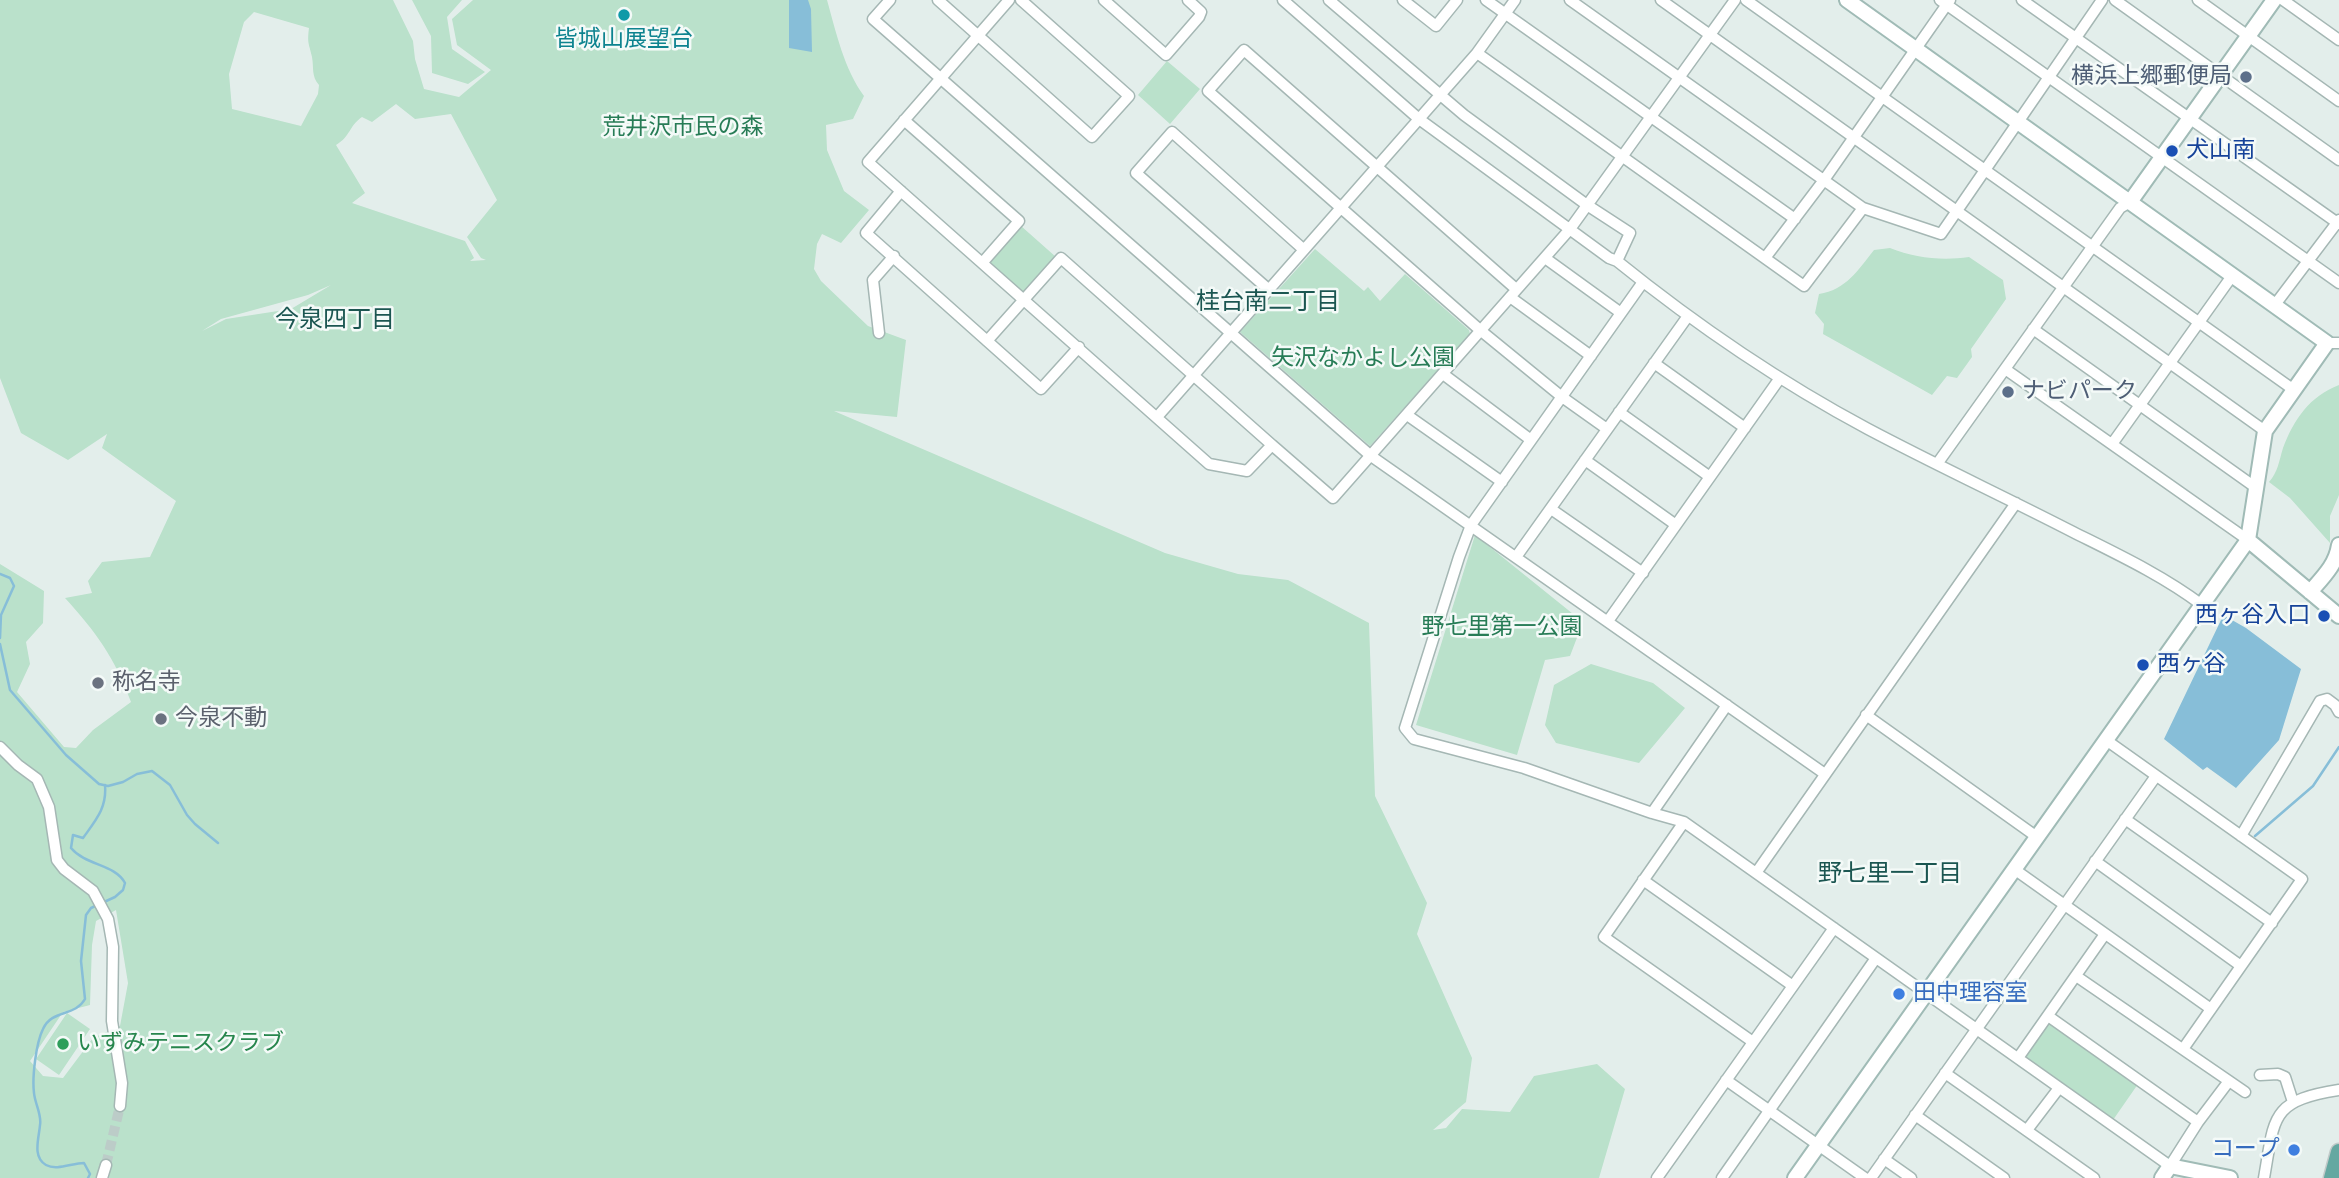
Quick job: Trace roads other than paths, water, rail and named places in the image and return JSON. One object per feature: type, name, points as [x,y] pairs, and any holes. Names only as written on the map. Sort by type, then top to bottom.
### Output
[{"type":"main road","points":[[2332,1178],[2339,1152]]},
{"type":"street","points":[[890,0],[873,19],[1371,456],[1825,774]]},
{"type":"street","points":[[938,0],[1092,137],[1129,96],[1021,0]]},
{"type":"street","points":[[1009,0],[867,162],[1209,464],[1247,471],[1272,444]]},
{"type":"street","points":[[1104,0],[1166,55],[1201,12],[1188,0]]},
{"type":"street","points":[[1283,0],[1419,119],[1609,258],[1618,261],[1688,316],[1780,378],[1847,418],[2133,562],[2181,589],[2202,605]]},
{"type":"street","points":[[1329,0],[1440,95],[1587,205],[1630,233],[1618,261]]},
{"type":"street","points":[[1403,0],[1436,26],[1457,0]]},
{"type":"street","points":[[1486,0],[1795,219]]},
{"type":"street","points":[[1157,416],[1477,53],[1515,0]]},
{"type":"street","points":[[1570,0],[1863,208],[1941,234],[2102,0]]},
{"type":"street","points":[[1661,0],[2265,431]]},
{"type":"street","points":[[987,341],[1061,258],[1333,498],[1570,229],[1735,0]]},
{"type":"street","points":[[1746,0],[2294,390]]},
{"type":"street","points":[[1795,1178],[2248,540],[2265,431],[2294,390],[2333,343],[2274,306],[1847,0]]},
{"type":"street","points":[[2022,0],[2338,222],[2274,306]]},
{"type":"street","points":[[2115,0],[2339,160]]},
{"type":"street","points":[[2198,0],[2339,101]]},
{"type":"street","points":[[1937,464],[2120,208],[2130,202],[2274,0]]},
{"type":"street","points":[[2283,0],[2339,40]]},
{"type":"street","points":[[1765,258],[1916,50],[1945,2],[2339,283]]},
{"type":"street","points":[[1591,356],[1513,293],[1244,50],[1208,92],[1480,331],[1562,397],[1607,429]]},
{"type":"street","points":[[1477,53],[1804,286],[1863,208]]},
{"type":"street","points":[[905,120],[1019,221],[983,262]]},
{"type":"street","points":[[1268,289],[1136,173],[1163,142],[1172,132],[1303,249]]},
{"type":"street","points":[[901,191],[866,233],[1041,389],[1079,348]]},
{"type":"street","points":[[879,333],[873,280],[894,256]]},
{"type":"street","points":[[1545,258],[1621,313]]},
{"type":"street","points":[[2112,444],[2232,276]]},
{"type":"street","points":[[1643,282],[1471,525],[1405,728],[1414,739],[1524,768],[1684,822],[2018,1058],[2166,1172],[2230,1178]]},
{"type":"street","points":[[1516,557],[1688,316]]},
{"type":"street","points":[[2033,329],[2255,487]]},
{"type":"street","points":[[1654,363],[1745,428]]},
{"type":"street","points":[[2005,369],[2248,540],[2339,616]]},
{"type":"street","points":[[1443,374],[1531,440]]},
{"type":"street","points":[[1608,621],[1780,378]]},
{"type":"street","points":[[1619,412],[1710,477]]},
{"type":"street","points":[[1407,415],[1502,482]]},
{"type":"street","points":[[1585,460],[1676,525]]},
{"type":"street","points":[[1756,873],[2016,503]]},
{"type":"street","points":[[1551,509],[1643,573]]},
{"type":"street","points":[[2310,592],[2337,557],[2339,545]]},
{"type":"street","points":[[2241,836],[2320,701],[2327,699],[2339,712]]},
{"type":"street","points":[[1652,813],[1727,705]]},
{"type":"street","points":[[1866,715],[2037,836]]},
{"type":"street","points":[[2106,740],[2302,879],[2183,1049]]},
{"type":"street","points":[[0,747],[37,779],[49,807],[57,860],[64,869],[93,891],[108,919],[113,947],[113,1036],[122,1083],[120,1106]]},
{"type":"street","points":[[1871,1178],[2156,776]]},
{"type":"street","points":[[2125,819],[2272,923]]},
{"type":"street","points":[[1684,822],[1604,937],[1753,1042]]},
{"type":"street","points":[[2095,861],[2241,966]]},
{"type":"street","points":[[2014,869],[2211,1009]]},
{"type":"street","points":[[1643,880],[1793,986]]},
{"type":"street","points":[[1657,1178],[1834,928]]},
{"type":"street","points":[[2018,1058],[2105,934]]},
{"type":"street","points":[[1721,1178],[1876,958]]},
{"type":"street","points":[[2076,976],[2245,1092]]},
{"type":"street","points":[[2048,1016],[2198,1122]]},
{"type":"street","points":[[1945,1073],[2089,1177]]},
{"type":"street","points":[[2260,1075],[2278,1074],[2285,1077],[2293,1102]]},
{"type":"street","points":[[1726,1080],[1865,1178]]},
{"type":"street","points":[[2166,1172],[2198,1122],[2230,1081]]},
{"type":"street","points":[[2026,1130],[2059,1088]]},
{"type":"street","points":[[2264,1178],[2277,1117],[2293,1102],[2339,1090]]},
{"type":"street","points":[[1915,1115],[2004,1178]]},
{"type":"street","points":[[1884,1159],[1911,1178]]},
{"type":"street","points":[[102,1178],[106,1165]]},
{"type":"water","points":[[789,0],[808,0],[811,9],[812,52],[789,48]]},
{"type":"water","points":[[2225,616],[2246,628],[2301,669],[2279,740],[2236,788],[2207,767],[2203,770],[2164,739]]},
{"type":"waterway","points":[[0,574],[10,578],[14,586],[1,615],[0,638]]},
{"type":"waterway","points":[[0,644],[10,690],[66,755],[99,784],[108,786],[152,771],[170,785],[195,824],[218,843]]},
{"type":"waterway","points":[[2255,836],[2313,786],[2339,747]]},
{"type":"waterway","points":[[88,1178],[90,1174],[84,1163],[50,1167],[39,1157],[37,1147],[40,1121],[34,1078],[38,1043],[43,1029],[52,1018],[81,1005],[85,999],[81,961],[86,915],[91,908],[115,897],[123,890],[125,883],[114,872],[84,858],[71,848],[73,835],[83,838],[100,813],[105,785]]},
{"type":"tunnel","points":[[106,1165],[120,1106]]},
{"type":"place","name":"皆城山展望台","points":[[624,15]]},
{"type":"place","name":"横浜上郷郵便局","points":[[2246,77]]},
{"type":"place","name":"犬山南","points":[[2172,151]]},
{"type":"place","name":"ナビパーク","points":[[2008,392]]},
{"type":"place","name":"西ヶ谷入口","points":[[2324,616]]},
{"type":"place","name":"西ヶ谷","points":[[2143,665]]},
{"type":"place","name":"称名寺","points":[[98,683]]},
{"type":"place","name":"今泉不動","points":[[161,719]]},
{"type":"place","name":"田中理容室","points":[[1899,994]]},
{"type":"place","name":"いずみテニスクラブ","points":[[63,1044]]},
{"type":"place","name":"コープ","points":[[2294,1150]]},
{"type":"district","name":"桂台南二丁目","points":[[1268,302]]},
{"type":"district","name":"今泉四丁目","points":[[335,320]]},
{"type":"district","name":"野七里一丁目","points":[[1890,874]]},
{"type":"park label","name":"荒井沢市民の森","points":[[683,128]]},
{"type":"park label","name":"矢沢なかよし公園","points":[[1363,359]]},
{"type":"park label","name":"野七里第一公園","points":[[1502,628]]}]
